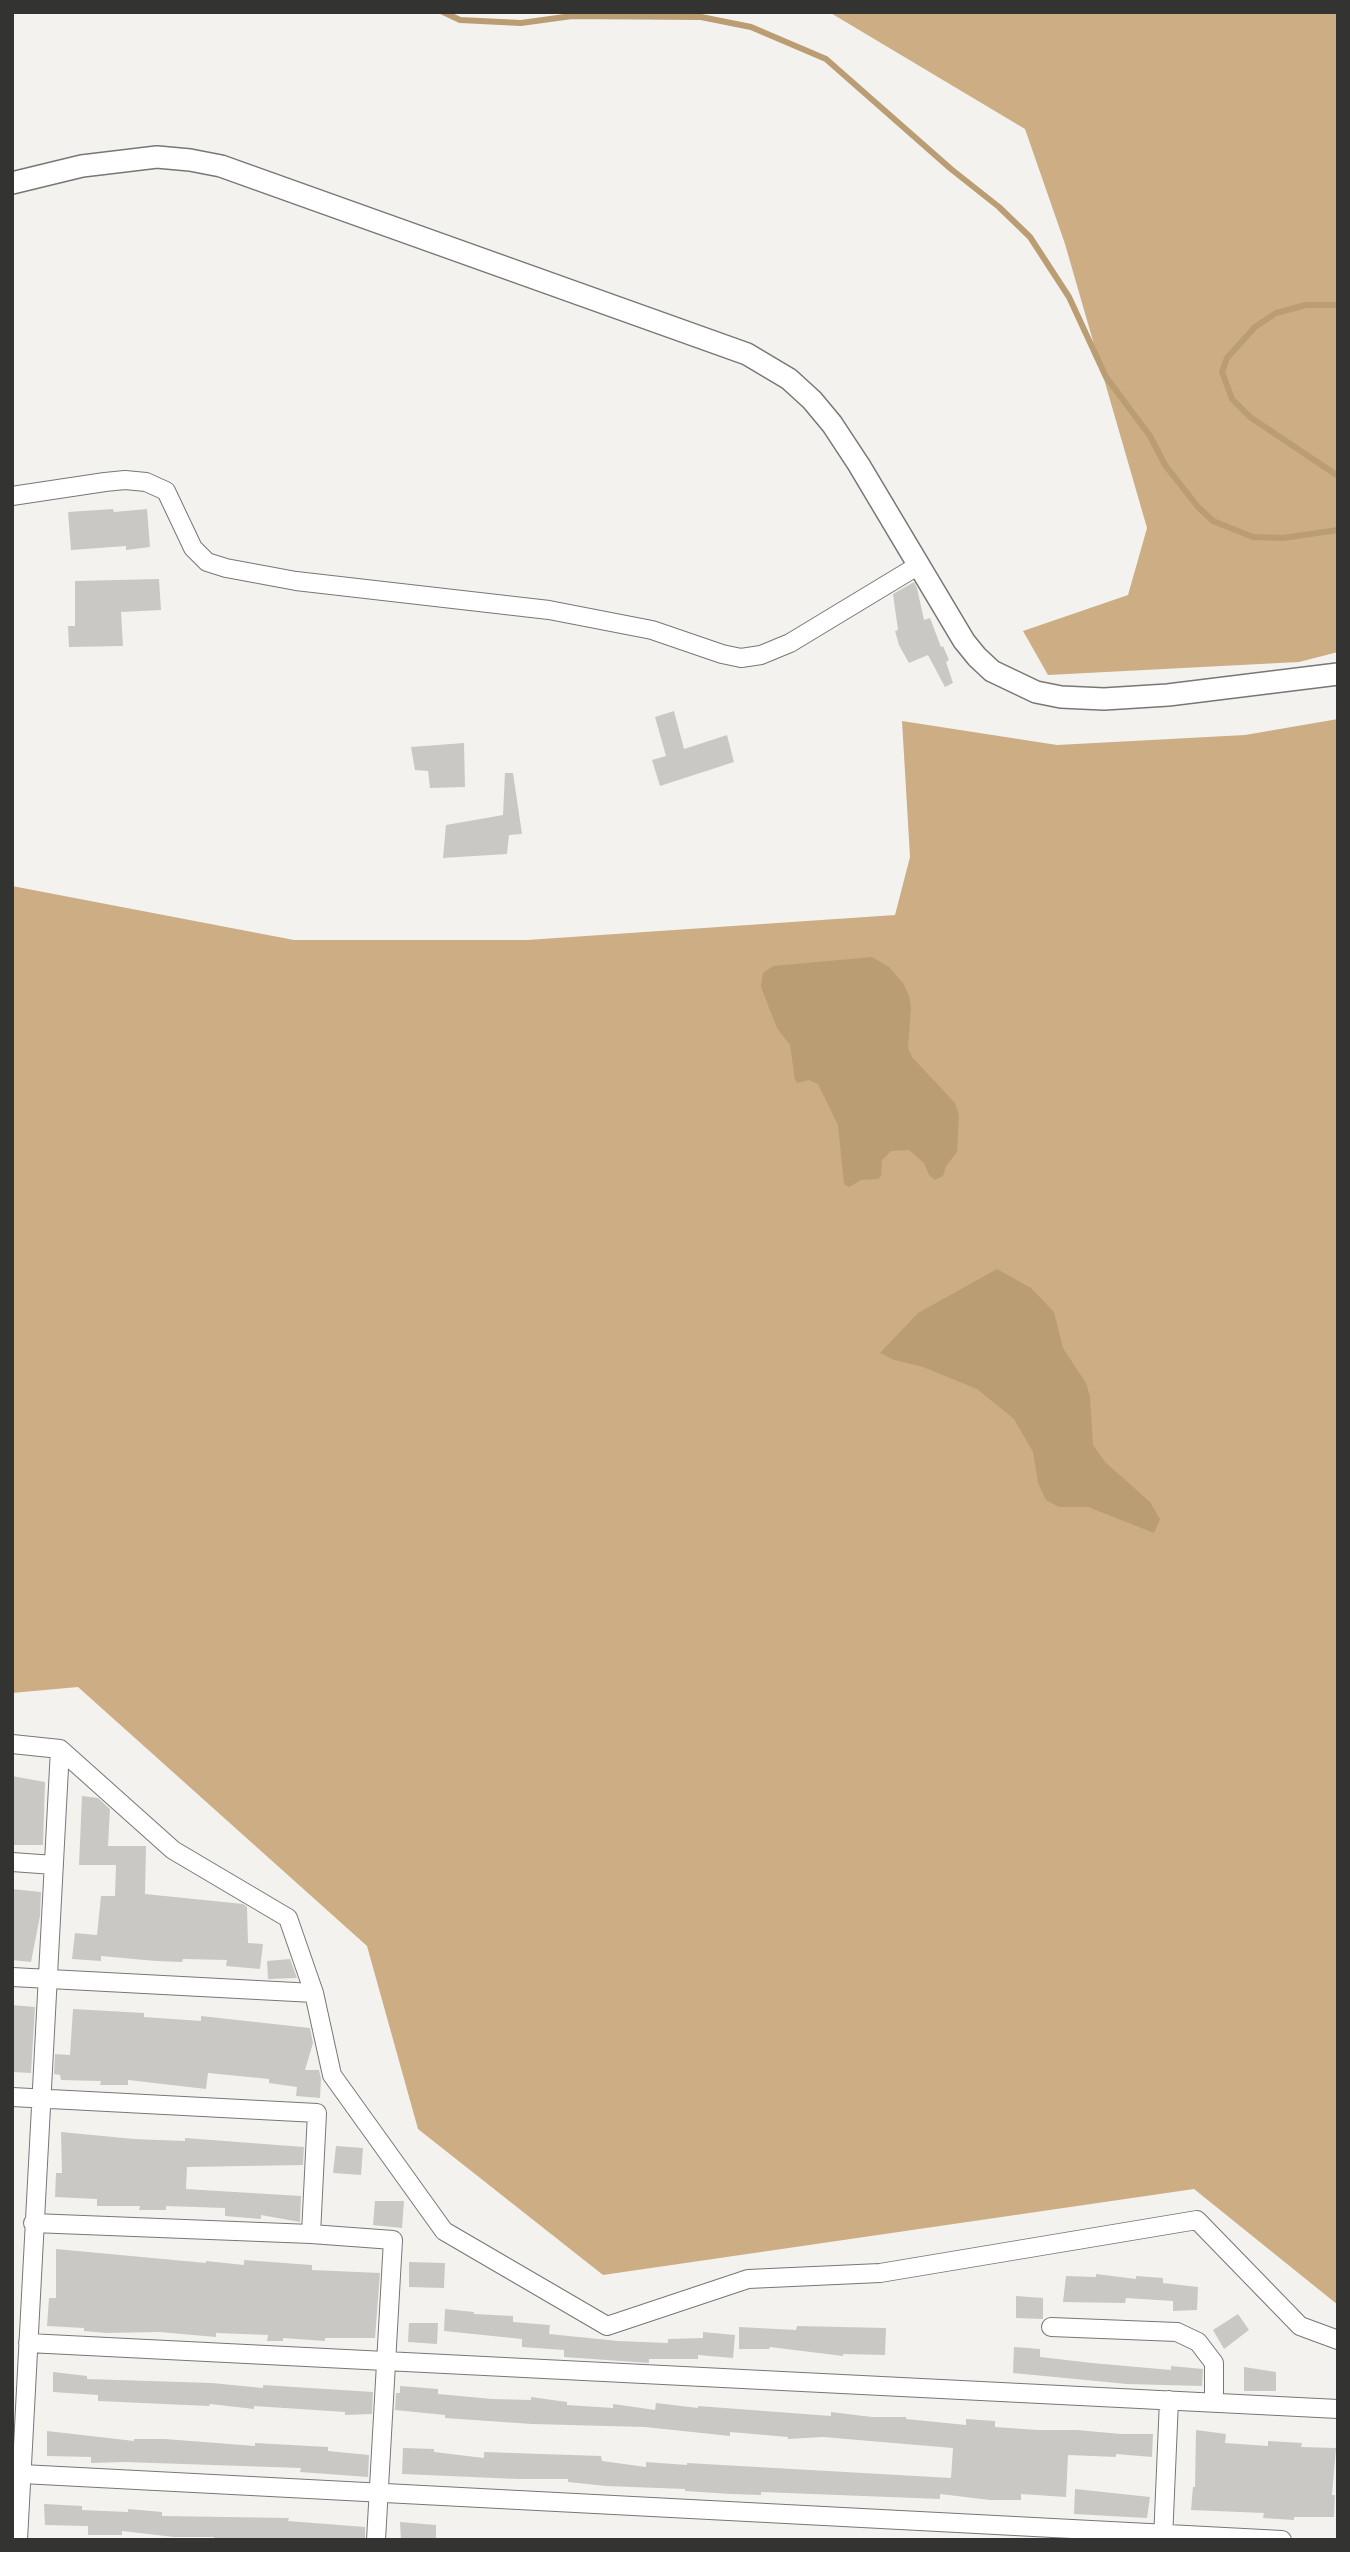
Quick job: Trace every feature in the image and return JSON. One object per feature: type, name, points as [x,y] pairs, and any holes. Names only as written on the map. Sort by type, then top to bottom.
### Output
[{"type":"street","points":[[12,183],[82,166],[131,159],[168,158],[220,166],[747,354],[789,379],[818,408],[859,465],[964,641],[977,657],[992,671],[1036,692],[1061,697],[1104,699],[1168,695],[1338,674]]},
{"type":"street","points":[[12,496],[104,482],[146,482],[166,491],[193,548],[207,562],[226,568],[296,581],[550,610],[652,630],[722,654],[741,657],[761,655],[790,643],[919,565]]},
{"type":"street","points":[[12,1744],[60,1748],[173,1850],[288,1918],[314,1993],[332,2075],[444,2231],[607,2326],[748,2280],[880,2273],[1197,2220],[1300,2326],[1338,2340]]},
{"type":"street","points":[[18,2540],[39,2099],[60,1748]]},
{"type":"street","points":[[12,1862],[54,1865]]},
{"type":"street","points":[[12,1977],[314,1993]]},
{"type":"street","points":[[12,2097],[317,2113],[311,2234]]},
{"type":"street","points":[[33,2223],[311,2234],[393,2240],[376,2540]]},
{"type":"street","points":[[1051,2327],[1177,2332],[1198,2342],[1214,2363],[1214,2402]]},
{"type":"street","points":[[28,2343],[1338,2409]]},
{"type":"street","points":[[1163,2536],[1169,2400]]},
{"type":"street","points":[[22,2474],[1163,2536],[1282,2540]]},
{"type":"shaded area","points":[[829,12],[1338,12],[1338,652],[1299,662],[1048,675],[1023,631],[1128,595],[1147,528],[1065,244],[1025,129]]},
{"type":"shaded area","points":[[1338,719],[1338,2305],[1194,2189],[603,2275],[418,2129],[367,1946],[78,1687],[12,1693],[12,886],[294,940],[527,940],[895,915],[910,857],[902,721],[1057,745],[1245,735]]},
{"type":"shaded area","points":[[872,957],[889,967],[903,983],[911,1008],[908,1048],[912,1057],[955,1103],[959,1115],[957,1152],[946,1166],[943,1176],[935,1180],[929,1175],[924,1163],[909,1150],[891,1151],[882,1160],[881,1176],[878,1179],[861,1180],[849,1187],[844,1184],[838,1125],[818,1084],[809,1080],[798,1083],[795,1080],[790,1045],[777,1028],[761,987],[763,973],[773,966]]},
{"type":"shaded area","points":[[997,1269],[1031,1288],[1054,1312],[1063,1348],[1086,1383],[1090,1397],[1093,1445],[1105,1462],[1150,1502],[1160,1519],[1154,1533],[1088,1507],[1059,1507],[1046,1500],[1038,1483],[1033,1452],[1014,1419],[977,1389],[880,1353],[918,1313]]},
{"type":"building","points":[[113,509],[114,512],[147,509],[150,547],[71,550],[68,512]]},
{"type":"building","points":[[159,579],[161,610],[121,612],[123,646],[69,647],[68,626],[75,626],[75,581]]},
{"type":"building","points":[[914,582],[924,620],[930,618],[949,660],[946,662],[953,683],[945,687],[928,655],[909,663],[899,645],[895,631],[898,630],[893,594]]},
{"type":"building","points":[[674,711],[684,749],[727,735],[734,762],[660,786],[652,760],[666,756],[655,717]]},
{"type":"building","points":[[464,743],[465,787],[430,788],[428,771],[415,770],[411,747]]},
{"type":"building","points":[[505,773],[513,773],[522,834],[509,835],[507,854],[443,858],[446,825],[503,815]]},
{"type":"building","points":[[12,1776],[45,1782],[43,1845],[12,1845]]},
{"type":"building","points":[[82,1796],[98,1798],[110,1809],[108,1846],[146,1846],[145,1894],[243,1904],[247,1907],[248,1943],[263,1944],[260,1969],[226,1966],[227,1960],[183,1959],[182,1962],[101,1956],[101,1961],[72,1959],[75,1933],[97,1935],[101,1896],[115,1896],[116,1865],[79,1865]]},
{"type":"building","points":[[12,1889],[41,1892],[40,1916],[31,1962],[12,1960]]},
{"type":"building","points":[[290,1959],[297,1978],[268,1979],[267,1961]]},
{"type":"building","points":[[12,2005],[35,2007],[31,2073],[12,2072]]},
{"type":"building","points":[[73,2009],[144,2013],[144,2017],[201,2021],[201,2016],[310,2028],[313,2043],[305,2070],[319,2070],[320,2098],[296,2096],[297,2087],[269,2083],[269,2079],[208,2073],[206,2089],[128,2080],[128,2085],[100,2085],[101,2081],[61,2080],[60,2075],[54,2074],[55,2054],[70,2055]]},
{"type":"building","points":[[61,2132],[134,2139],[185,2141],[185,2138],[304,2147],[303,2165],[187,2167],[186,2189],[301,2196],[300,2222],[261,2215],[261,2219],[225,2216],[225,2208],[166,2206],[166,2210],[139,2210],[140,2206],[97,2206],[97,2199],[55,2197],[56,2173],[62,2173]]},
{"type":"building","points":[[336,2146],[363,2148],[361,2175],[333,2173]]},
{"type":"building","points":[[375,2201],[404,2201],[402,2228],[373,2225]]},
{"type":"building","points":[[56,2249],[206,2263],[244,2265],[244,2260],[312,2265],[312,2270],[380,2273],[375,2338],[325,2338],[325,2341],[283,2338],[283,2341],[267,2341],[268,2335],[216,2333],[216,2337],[159,2332],[106,2333],[84,2331],[84,2328],[47,2326],[49,2298],[56,2298]]},
{"type":"building","points":[[409,2262],[445,2263],[444,2288],[409,2287]]},
{"type":"building","points":[[1096,2274],[1136,2279],[1136,2276],[1163,2278],[1163,2283],[1198,2287],[1197,2310],[1173,2311],[1173,2301],[1126,2298],[1125,2303],[1063,2302],[1066,2276],[1096,2277]]},
{"type":"building","points":[[1016,2296],[1043,2298],[1043,2319],[1016,2318]]},
{"type":"building","points":[[445,2309],[513,2316],[513,2322],[550,2325],[549,2334],[618,2341],[668,2343],[668,2339],[703,2338],[703,2332],[735,2335],[733,2358],[698,2355],[698,2359],[649,2359],[649,2363],[564,2357],[564,2350],[522,2347],[522,2339],[444,2331]]},
{"type":"building","points":[[1238,2314],[1249,2330],[1224,2349],[1213,2330]]},
{"type":"building","points":[[409,2323],[438,2323],[437,2344],[408,2342]]},
{"type":"building","points":[[797,2326],[886,2328],[885,2355],[843,2356],[770,2347],[739,2349],[739,2327],[796,2330]]},
{"type":"building","points":[[1014,2347],[1040,2349],[1040,2357],[1171,2370],[1171,2366],[1203,2369],[1202,2386],[1127,2384],[1013,2373]]},
{"type":"building","points":[[1244,2367],[1276,2372],[1276,2391],[1244,2391]]},
{"type":"building","points":[[53,2372],[87,2376],[87,2379],[373,2392],[372,2414],[345,2415],[345,2412],[254,2406],[254,2409],[210,2404],[98,2401],[98,2395],[53,2392]]},
{"type":"building","points":[[400,2386],[438,2389],[438,2394],[492,2399],[531,2400],[531,2397],[567,2402],[567,2405],[613,2408],[613,2404],[655,2410],[656,2403],[831,2416],[831,2412],[872,2417],[906,2417],[966,2425],[966,2419],[995,2421],[995,2427],[1153,2434],[1152,2457],[1116,2454],[1116,2457],[1068,2455],[1066,2497],[1021,2494],[1021,2500],[990,2500],[940,2494],[940,2499],[761,2492],[761,2495],[731,2494],[606,2486],[568,2482],[568,2479],[402,2474],[403,2448],[434,2449],[434,2452],[484,2458],[484,2452],[601,2456],[602,2461],[646,2467],[646,2462],[687,2463],[951,2478],[953,2448],[823,2437],[788,2439],[730,2432],[730,2436],[645,2427],[445,2418],[445,2415],[395,2410],[396,2393],[400,2393]]},
{"type":"building","points":[[1196,2430],[1226,2434],[1225,2443],[1268,2446],[1268,2441],[1302,2443],[1301,2447],[1336,2448],[1332,2495],[1335,2495],[1334,2517],[1294,2517],[1294,2520],[1263,2518],[1264,2513],[1191,2510],[1195,2487]]},
{"type":"building","points":[[47,2431],[134,2441],[165,2439],[255,2446],[255,2443],[328,2447],[328,2451],[369,2455],[368,2477],[300,2472],[301,2468],[91,2463],[91,2457],[47,2456]]},
{"type":"building","points":[[1075,2489],[1150,2497],[1147,2518],[1074,2514]]},
{"type":"building","points":[[44,2504],[82,2506],[82,2510],[128,2512],[128,2509],[162,2512],[162,2516],[289,2518],[288,2521],[365,2527],[365,2540],[236,2540],[122,2531],[122,2535],[88,2535],[88,2526],[45,2525]]},
{"type":"building","points":[[400,2522],[436,2525],[436,2540],[401,2540]]},
{"type":"waterway","points":[[443,12],[460,20],[521,23],[572,16],[701,17],[751,27],[826,59],[951,169],[999,207],[1030,237],[1069,297],[1106,377],[1150,436],[1165,465],[1198,507],[1213,521],[1253,537],[1283,538],[1338,530]]},
{"type":"waterway","points":[[1338,305],[1306,305],[1276,313],[1255,327],[1227,358],[1222,372],[1232,399],[1250,417],[1338,476]]}]
